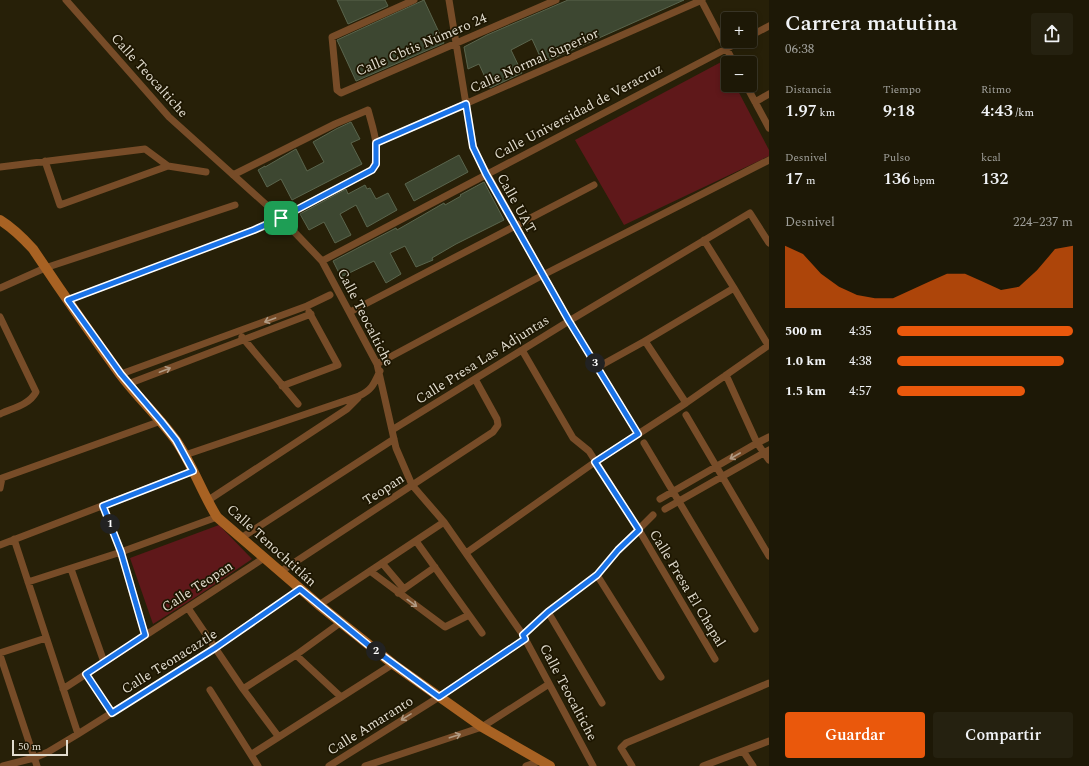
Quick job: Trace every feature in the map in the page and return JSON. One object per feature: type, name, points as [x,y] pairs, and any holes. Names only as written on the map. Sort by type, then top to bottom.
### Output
[{"type":"street","name":"Calle Teocaltiche","points":[[66,0],[169,117],[281,218],[322,261],[378,364],[396,448],[412,485],[444,522],[524,637],[593,766]]},
{"type":"street","name":"Calle Cbtis Número 24","points":[[414,0],[332,37],[337,90],[341,93],[556,0]]},
{"type":"street","name":"Calle UAT","points":[[449,0],[473,147],[486,174],[569,321],[638,434]]},
{"type":"street","points":[[702,0],[730,56]]},
{"type":"street","name":"Calle Normal Superior","points":[[376,143],[702,0]]},
{"type":"street","points":[[757,32],[769,26]]},
{"type":"street","name":"Calle Universidad de Veracruz","points":[[322,261],[726,49]]},
{"type":"street","points":[[750,92],[769,128]]},
{"type":"street","points":[[755,102],[769,94]]},
{"type":"street","points":[[68,300],[254,230],[281,218],[372,170],[376,164],[376,143],[368,110],[335,124],[233,175]]},
{"type":"street","points":[[0,167],[145,149],[168,166],[206,172]]},
{"type":"street","points":[[378,364],[543,275],[769,160]]},
{"type":"street","points":[[46,161],[60,205],[168,166]]},
{"type":"street","points":[[350,312],[594,185]]},
{"type":"street","points":[[0,288],[45,268],[235,205]]},
{"type":"street","name":"Calle Presa Las Adjuntas","points":[[392,430],[569,321],[750,213],[769,243]]},
{"type":"street","name":"Calle Tenochtitlán","points":[[0,220],[23,237],[128,384],[161,421],[185,455],[207,501],[218,517],[240,538],[340,623],[394,664],[482,727],[550,766]]},
{"type":"street","points":[[466,553],[595,462],[726,376],[768,345],[704,240]]},
{"type":"street","points":[[598,368],[734,288]]},
{"type":"street","points":[[121,374],[307,306],[330,295]]},
{"type":"street","points":[[282,386],[338,364],[307,306]]},
{"type":"street","points":[[128,384],[311,314]]},
{"type":"street","points":[[0,317],[36,392],[33,398],[28,402],[0,414]]},
{"type":"street","points":[[238,332],[298,404]]},
{"type":"street","points":[[646,341],[686,402]]},
{"type":"street","name":"Calle Presa El Chapal","points":[[522,350],[573,438],[589,451],[639,530],[715,659]]},
{"type":"street","points":[[147,365],[151,375]]},
{"type":"street","points":[[185,455],[360,396],[369,391],[380,371]]},
{"type":"street","points":[[726,376],[757,443],[766,451],[769,460]]},
{"type":"street","name":"Teopan","points":[[280,572],[493,432],[498,425],[497,419],[475,379]]},
{"type":"street","points":[[207,501],[347,409],[360,396]]},
{"type":"street","points":[[686,415],[769,556]]},
{"type":"street","points":[[0,488],[2,478],[161,421]]},
{"type":"street","points":[[660,499],[769,437]]},
{"type":"street","points":[[240,538],[394,439]]},
{"type":"street","points":[[644,443],[755,629]]},
{"type":"street","points":[[665,509],[766,451]]},
{"type":"street","points":[[0,544],[193,471]]},
{"type":"street","points":[[103,506],[121,552],[145,635]]},
{"type":"street","name":"Calle Amaranto","points":[[329,766],[439,697],[524,637],[548,612],[597,575],[618,550],[653,515]]},
{"type":"street","points":[[28,582],[121,552],[218,517]]},
{"type":"street","points":[[319,605],[444,522]]},
{"type":"street","points":[[14,539],[78,734]]},
{"type":"street","points":[[416,541],[482,633]]},
{"type":"street","name":"Calle Teopan","points":[[63,689],[264,558]]},
{"type":"street","points":[[382,563],[401,591]]},
{"type":"street","points":[[401,591],[435,567]]},
{"type":"street","points":[[71,569],[104,662]]},
{"type":"street","points":[[370,571],[401,591],[445,628],[469,615]]},
{"type":"street","points":[[597,575],[661,677]]},
{"type":"street","name":"Calle Teonacaztle","points":[[3,766],[34,758],[48,752],[215,648],[300,589]]},
{"type":"street","points":[[188,608],[243,689],[278,736]]},
{"type":"street","points":[[548,612],[602,703]]},
{"type":"street","points":[[243,689],[296,655],[340,623]]},
{"type":"street","points":[[37,766],[0,654],[46,638]]},
{"type":"street","points":[[296,655],[341,697]]},
{"type":"street","points":[[252,754],[278,736],[394,664]]},
{"type":"street","points":[[86,674],[112,713]]},
{"type":"street","points":[[632,766],[621,748],[626,743],[769,683]]},
{"type":"street","points":[[365,766],[482,727],[549,684]]},
{"type":"street","points":[[210,690],[252,754],[258,766]]},
{"type":"street","points":[[703,766],[769,741]]},
{"type":"street","points":[[743,751],[753,766]]},
{"type":"street","points":[[526,766],[540,761]]},
{"type":"shaded area","points":[[721,62],[721,92],[739,92],[769,150],[769,156],[624,225],[575,140]]},
{"type":"shaded area","points":[[219,525],[252,559],[153,624],[130,558]]},
{"type":"building","points":[[337,0],[385,0],[388,6],[348,24]]},
{"type":"building","points":[[424,0],[444,43],[356,81],[337,40]]},
{"type":"building","points":[[568,0],[684,0],[543,63],[532,39],[511,50],[522,73],[490,88],[479,64],[468,69],[464,47],[487,35]]},
{"type":"building","points":[[351,122],[360,139],[351,143],[362,164],[292,200],[281,179],[267,187],[258,170],[296,149],[307,171],[324,162],[313,142]]},
{"type":"building","points":[[459,155],[468,172],[414,201],[405,184]]},
{"type":"building","points":[[484,182],[504,220],[456,244],[432,258],[433,260],[416,267],[405,246],[390,253],[401,274],[386,283],[374,261],[341,277],[333,261],[396,228],[397,230],[444,203],[445,205]]},
{"type":"building","points":[[365,185],[367,189],[370,188],[376,199],[388,193],[397,210],[367,227],[356,205],[340,214],[351,235],[335,243],[324,222],[309,230],[300,214],[346,189],[348,194]]},
{"type":"route","points":[[466,104],[473,147],[486,174],[569,321],[638,434],[595,462],[639,530],[618,550],[597,575],[556,605],[523,635],[525,639],[439,697],[372,648],[300,589],[215,648],[112,713],[86,674],[145,635],[121,552],[103,506],[193,471],[176,440],[128,384],[68,300],[254,230],[281,218],[372,170],[376,164],[376,143],[466,104]]}]
